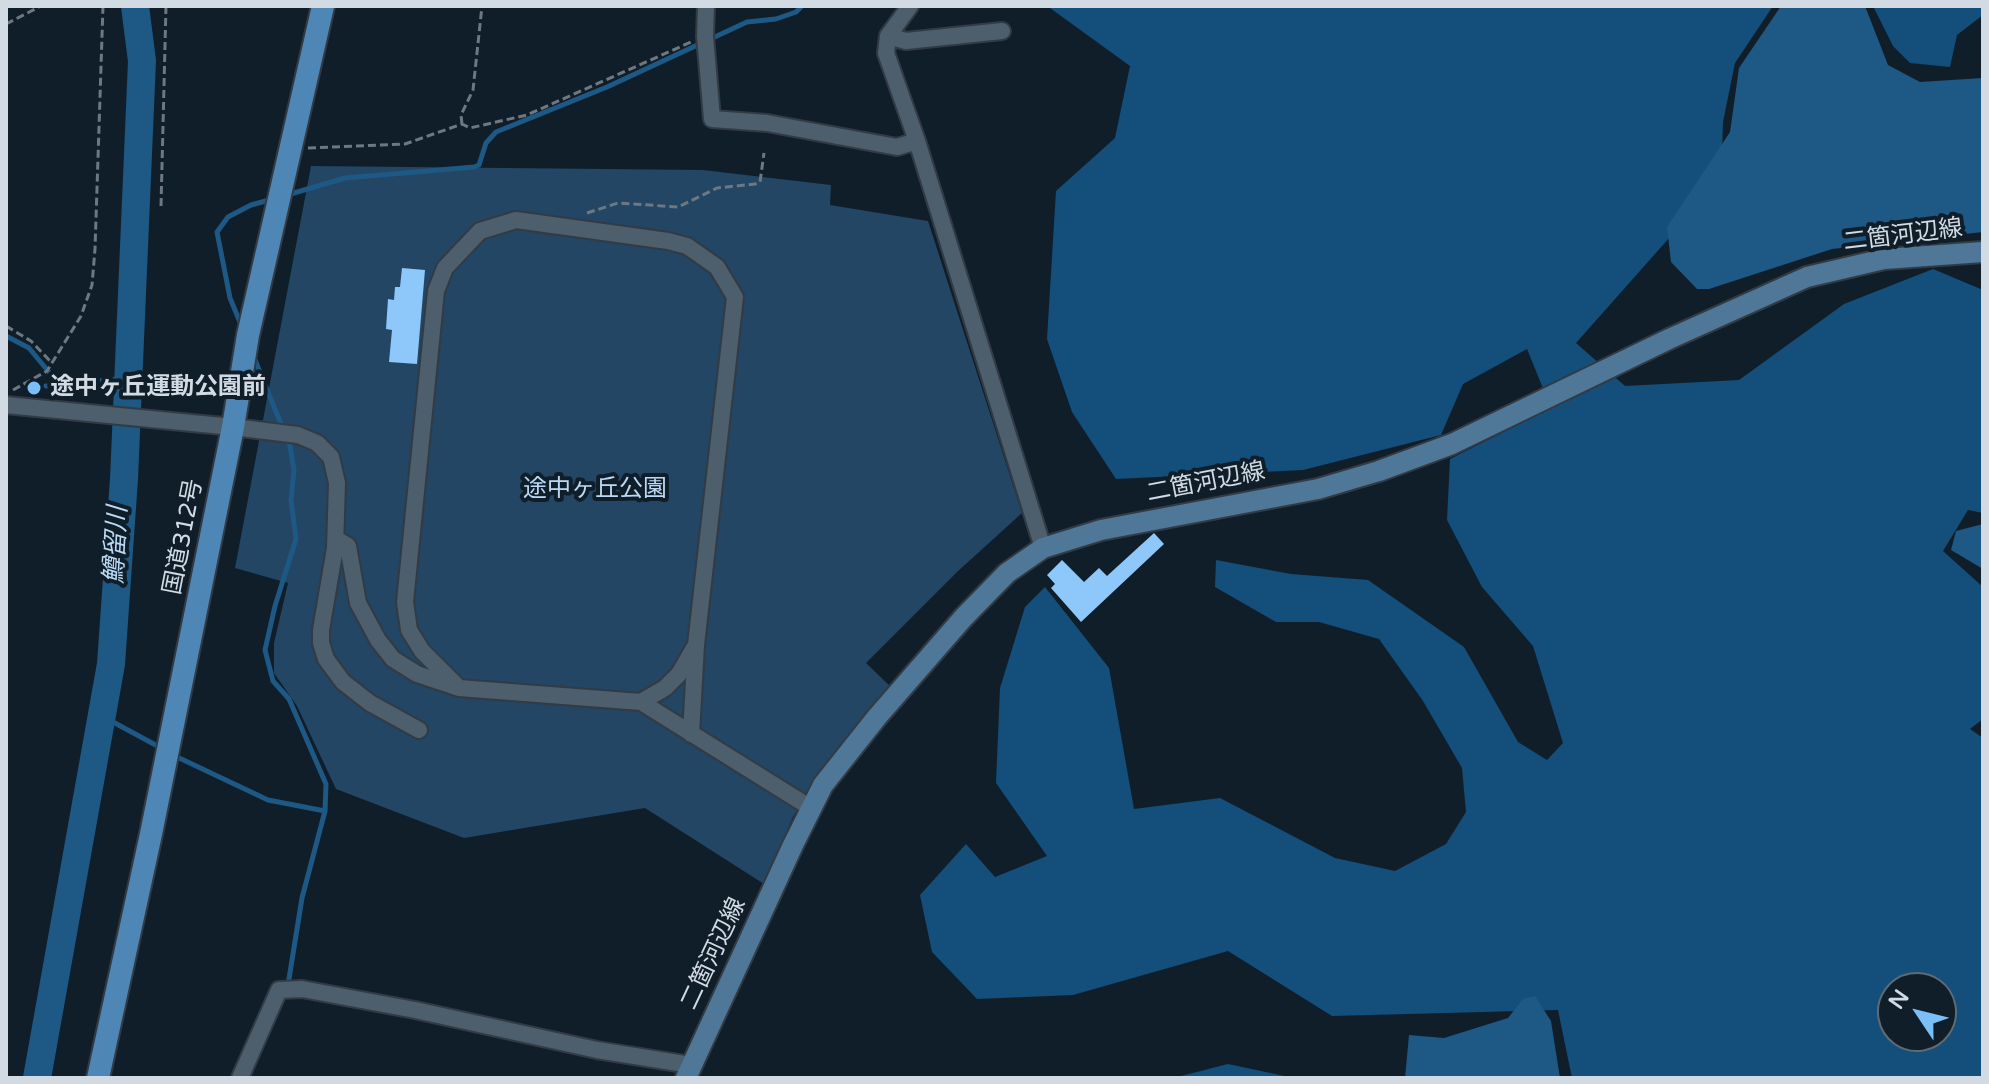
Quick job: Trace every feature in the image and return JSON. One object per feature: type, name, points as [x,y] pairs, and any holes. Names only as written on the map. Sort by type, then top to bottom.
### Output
[{"type":"highway","name":"国道312号","points":[[98,1078],[151,834],[233,427],[248,335],[323,6]]},
{"type":"main road","name":"二箇河辺線","points":[[688,1072],[811,808],[845,756],[964,617],[1007,573],[1043,548],[1101,530],[1318,489],[1393,466],[1452,444],[1669,339],[1807,277],[1884,259],[1983,252]]},
{"type":"street","points":[[706,6],[705,36],[712,119],[767,123],[897,147],[917,141]]},
{"type":"street","points":[[910,6],[888,36],[886,53],[917,141],[1043,548]]},
{"type":"street","points":[[888,36],[906,41],[1002,31]]},
{"type":"street","points":[[459,688],[422,651],[409,630],[405,602],[436,291],[445,268],[480,231],[516,220],[668,241],[687,246],[717,267],[735,297],[696,645],[691,734]]},
{"type":"street","points":[[6,405],[233,427],[298,435],[317,443],[331,457],[337,483],[336,539],[321,643],[326,659],[343,682],[370,703],[419,730]]},
{"type":"street","points":[[336,539],[348,546],[358,603],[378,640],[393,659],[417,674],[459,688],[641,702],[811,808]]},
{"type":"street","points":[[641,702],[665,688],[679,674],[696,645]]},
{"type":"street","points":[[240,1078],[279,990],[302,989],[415,1010],[688,1072]]},
{"type":"path","points":[[6,24],[41,6]]},
{"type":"path","points":[[6,394],[47,371],[81,316],[92,285],[103,6]]},
{"type":"path","points":[[161,206],[166,6]]},
{"type":"path","points":[[462,124],[461,115],[473,90],[482,6]]},
{"type":"path","points":[[290,149],[405,144],[462,124],[470,128],[527,115],[705,36]]},
{"type":"path","points":[[571,227],[587,213],[618,203],[678,207],[717,188],[755,184],[760,182],[764,153]]},
{"type":"path","points":[[6,326],[31,341],[52,363]]},
{"type":"green space","name":"途中ヶ丘公園","points":[[311,166],[703,170],[831,185],[830,205],[928,221],[1022,513],[957,572],[866,663],[891,687],[832,756],[793,817],[764,884],[645,808],[464,838],[336,789],[297,706],[274,673],[274,643],[288,583],[235,568]]},
{"type":"shaded area","points":[[1050,6],[1773,6],[1735,63],[1723,122],[1722,154],[1678,228],[1576,343],[1625,386],[1739,380],[1844,304],[1933,269],[1983,290],[1983,513],[1968,510],[1943,551],[1983,587],[1983,719],[1970,729],[1983,738],[1983,1078],[1572,1078],[1558,1010],[1332,1016],[1228,951],[1073,995],[977,999],[932,952],[920,895],[966,844],[995,877],[1047,856],[996,783],[1000,688],[1025,607],[1045,587],[1109,668],[1134,809],[1220,798],[1335,858],[1395,871],[1446,844],[1466,812],[1462,768],[1423,701],[1379,639],[1319,622],[1276,622],[1215,587],[1216,560],[1291,574],[1368,580],[1464,647],[1518,742],[1547,760],[1563,743],[1533,646],[1482,587],[1447,520],[1450,459],[1551,408],[1527,349],[1463,384],[1441,435],[1303,470],[1116,479],[1072,412],[1047,339],[1056,191],[1115,138],[1130,66]]},
{"type":"shaded area","points":[[1781,6],[1865,6],[1888,65],[1920,82],[1983,78],[1983,232],[1832,249],[1709,289],[1697,289],[1671,262],[1667,227],[1730,132],[1739,68]]},
{"type":"shaded area","points":[[1873,6],[1983,6],[1983,15],[1957,35],[1950,67],[1910,63],[1893,46]]},
{"type":"shaded area","points":[[1983,524],[1983,569],[1951,550],[1956,531]]},
{"type":"shaded area","points":[[1535,996],[1551,1021],[1560,1078],[1405,1078],[1409,1035],[1444,1038],[1508,1018],[1523,999]]},
{"type":"shaded area","points":[[1228,1064],[1294,1078],[1173,1078]]},
{"type":"building","points":[[402,268],[425,270],[417,364],[389,362],[392,330],[386,329],[388,299],[394,300],[395,287],[400,287]]},
{"type":"building","points":[[1154,533],[1164,544],[1081,622],[1051,588],[1055,584],[1047,575],[1062,560],[1084,582],[1099,568],[1107,576]]},
{"type":"waterway","name":"鱒留川","points":[[37,1078],[111,664],[124,479],[142,61],[135,6]]},
{"type":"waterway","points":[[287,195],[345,178],[474,167],[479,165],[486,143],[496,132],[607,87],[747,22],[776,19],[796,12],[802,6]]},
{"type":"waterway","points":[[242,327],[230,298],[217,232],[228,217],[251,205],[273,199]]},
{"type":"waterway","points":[[6,336],[29,348],[58,383]]},
{"type":"waterway","points":[[253,355],[290,446],[294,470],[291,500],[296,539],[265,650],[273,681],[289,699],[326,784],[325,811],[302,898],[288,985]]},
{"type":"waterway","points":[[46,386],[128,378]]},
{"type":"waterway","points":[[100,715],[163,749]]},
{"type":"waterway","points":[[175,756],[268,800],[325,811]]},
{"type":"place","name":"途中ヶ丘運動公園前","points":[[34,388]]}]
